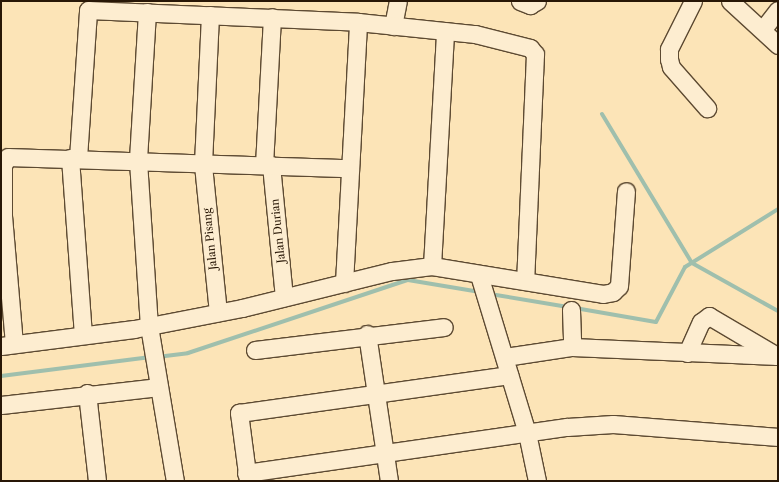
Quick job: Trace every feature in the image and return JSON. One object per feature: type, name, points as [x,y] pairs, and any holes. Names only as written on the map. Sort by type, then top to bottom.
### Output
[{"type":"street","points":[[393,26],[398,1]]},
{"type":"street","points":[[520,1],[530,5],[537,1]]},
{"type":"street","points":[[693,1],[669,49],[669,59],[671,67],[707,108]]},
{"type":"street","points":[[730,1],[746,6],[763,29],[778,45]]},
{"type":"street","points":[[83,335],[74,158],[85,14],[93,10],[210,14],[358,22],[475,34],[530,48],[535,54],[525,281]]},
{"type":"street","points":[[763,29],[778,10]]},
{"type":"street","points":[[147,12],[138,161],[149,326],[175,481]]},
{"type":"street","name":"Jalan Pisang","points":[[210,14],[203,165],[218,312]]},
{"type":"street","name":"Jalan Durian","points":[[272,17],[268,165],[284,297]]},
{"type":"street","points":[[344,283],[348,168],[358,22]]},
{"type":"street","points":[[432,266],[445,31]]},
{"type":"street","points":[[348,168],[268,165],[203,165],[74,158],[6,158],[3,230],[8,345],[149,326],[218,312],[392,271],[432,266],[480,279],[525,281],[603,294],[613,292],[619,286],[626,191]]},
{"type":"street","points":[[480,279],[508,375],[527,433],[537,481]]},
{"type":"street","points":[[571,310],[572,347]]},
{"type":"street","points":[[687,353],[701,322],[709,316],[777,356]]},
{"type":"street","points":[[255,350],[367,334],[444,327]]},
{"type":"street","points":[[367,334],[389,481]]},
{"type":"street","points":[[504,357],[572,347],[777,356]]},
{"type":"street","points":[[508,375],[239,413],[247,477],[527,433],[613,424],[778,438]]},
{"type":"street","points":[[1,405],[87,393],[159,387]]},
{"type":"street","points":[[87,393],[97,481]]},
{"type":"waterway","points":[[602,114],[692,263],[778,311]]},
{"type":"waterway","points":[[575,308],[656,322],[685,267],[778,209]]},
{"type":"waterway","points":[[157,357],[188,353],[408,280],[480,292]]},
{"type":"waterway","points":[[490,294],[568,307]]},
{"type":"waterway","points":[[1,376],[151,357]]}]
